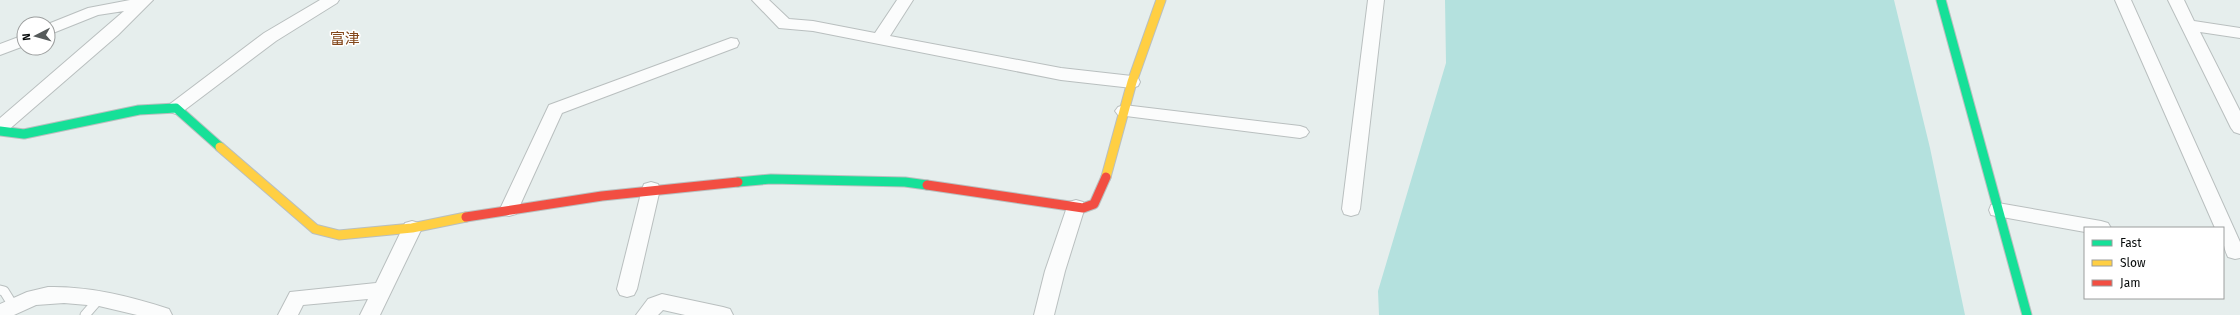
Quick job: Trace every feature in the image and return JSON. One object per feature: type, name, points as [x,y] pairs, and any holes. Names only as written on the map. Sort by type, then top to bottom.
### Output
[{"type":"street","points":[[0,130],[24,134],[139,110],[176,108],[270,37],[331,0]]},
{"type":"street","points":[[760,0],[785,24],[813,26],[879,40],[1061,74],[1132,82]]},
{"type":"street","points":[[879,40],[905,0]]},
{"type":"street","points":[[176,108],[315,229],[339,235],[412,228],[510,209],[651,189],[771,179],[905,182],[1083,208],[1094,204],[1107,173],[1132,82],[1161,0]]},
{"type":"street","points":[[1351,210],[1376,0]]},
{"type":"street","points":[[1940,0],[2027,315]]},
{"type":"street","points":[[2123,0],[2222,227]]},
{"type":"street","points":[[2176,0],[2240,128]]},
{"type":"street","points":[[0,130],[112,32],[143,2]]},
{"type":"street","points":[[56,26],[93,6],[143,2]]},
{"type":"street","points":[[2189,25],[2240,33]]},
{"type":"street","points":[[0,50],[16,43]]},
{"type":"street","points":[[510,209],[555,109],[731,43]]},
{"type":"street","points":[[1124,111],[1300,132]]},
{"type":"street","points":[[627,289],[651,189]]},
{"type":"street","points":[[1044,315],[1055,271],[1076,207]]},
{"type":"street","points":[[1998,210],[2095,227]]},
{"type":"street","points":[[370,315],[412,228]]},
{"type":"street","points":[[2224,230],[2233,251]]},
{"type":"street","points":[[288,315],[297,298],[381,290]]},
{"type":"street","points":[[7,309],[36,298],[79,295],[119,302],[162,315]]},
{"type":"street","points":[[646,315],[655,305],[662,302],[723,315]]},
{"type":"lane","points":[[0,290],[4,290],[7,309]]},
{"type":"lane","points":[[85,315],[99,299]]},
{"type":"shaded area","points":[[1445,0],[1894,0],[1930,148],[1965,315],[1379,315],[1378,291],[1446,63]]},
{"type":"traffic: fast","points":[[1941,0],[2027,315]]},
{"type":"traffic: fast","points":[[0,131],[24,134],[139,110],[176,108],[220,147]]},
{"type":"traffic: fast","points":[[738,182],[771,179],[905,182],[927,185]]},
{"type":"traffic: slow","points":[[1106,177],[1132,82],[1161,0]]},
{"type":"traffic: slow","points":[[220,147],[315,229],[339,235],[412,228],[466,217]]},
{"type":"traffic: jam","points":[[927,185],[1083,208],[1094,204],[1106,177]]},
{"type":"traffic: jam","points":[[466,217],[534,205],[602,196],[738,182]]},
{"type":"district","name":"富津","points":[[345,39]]}]
